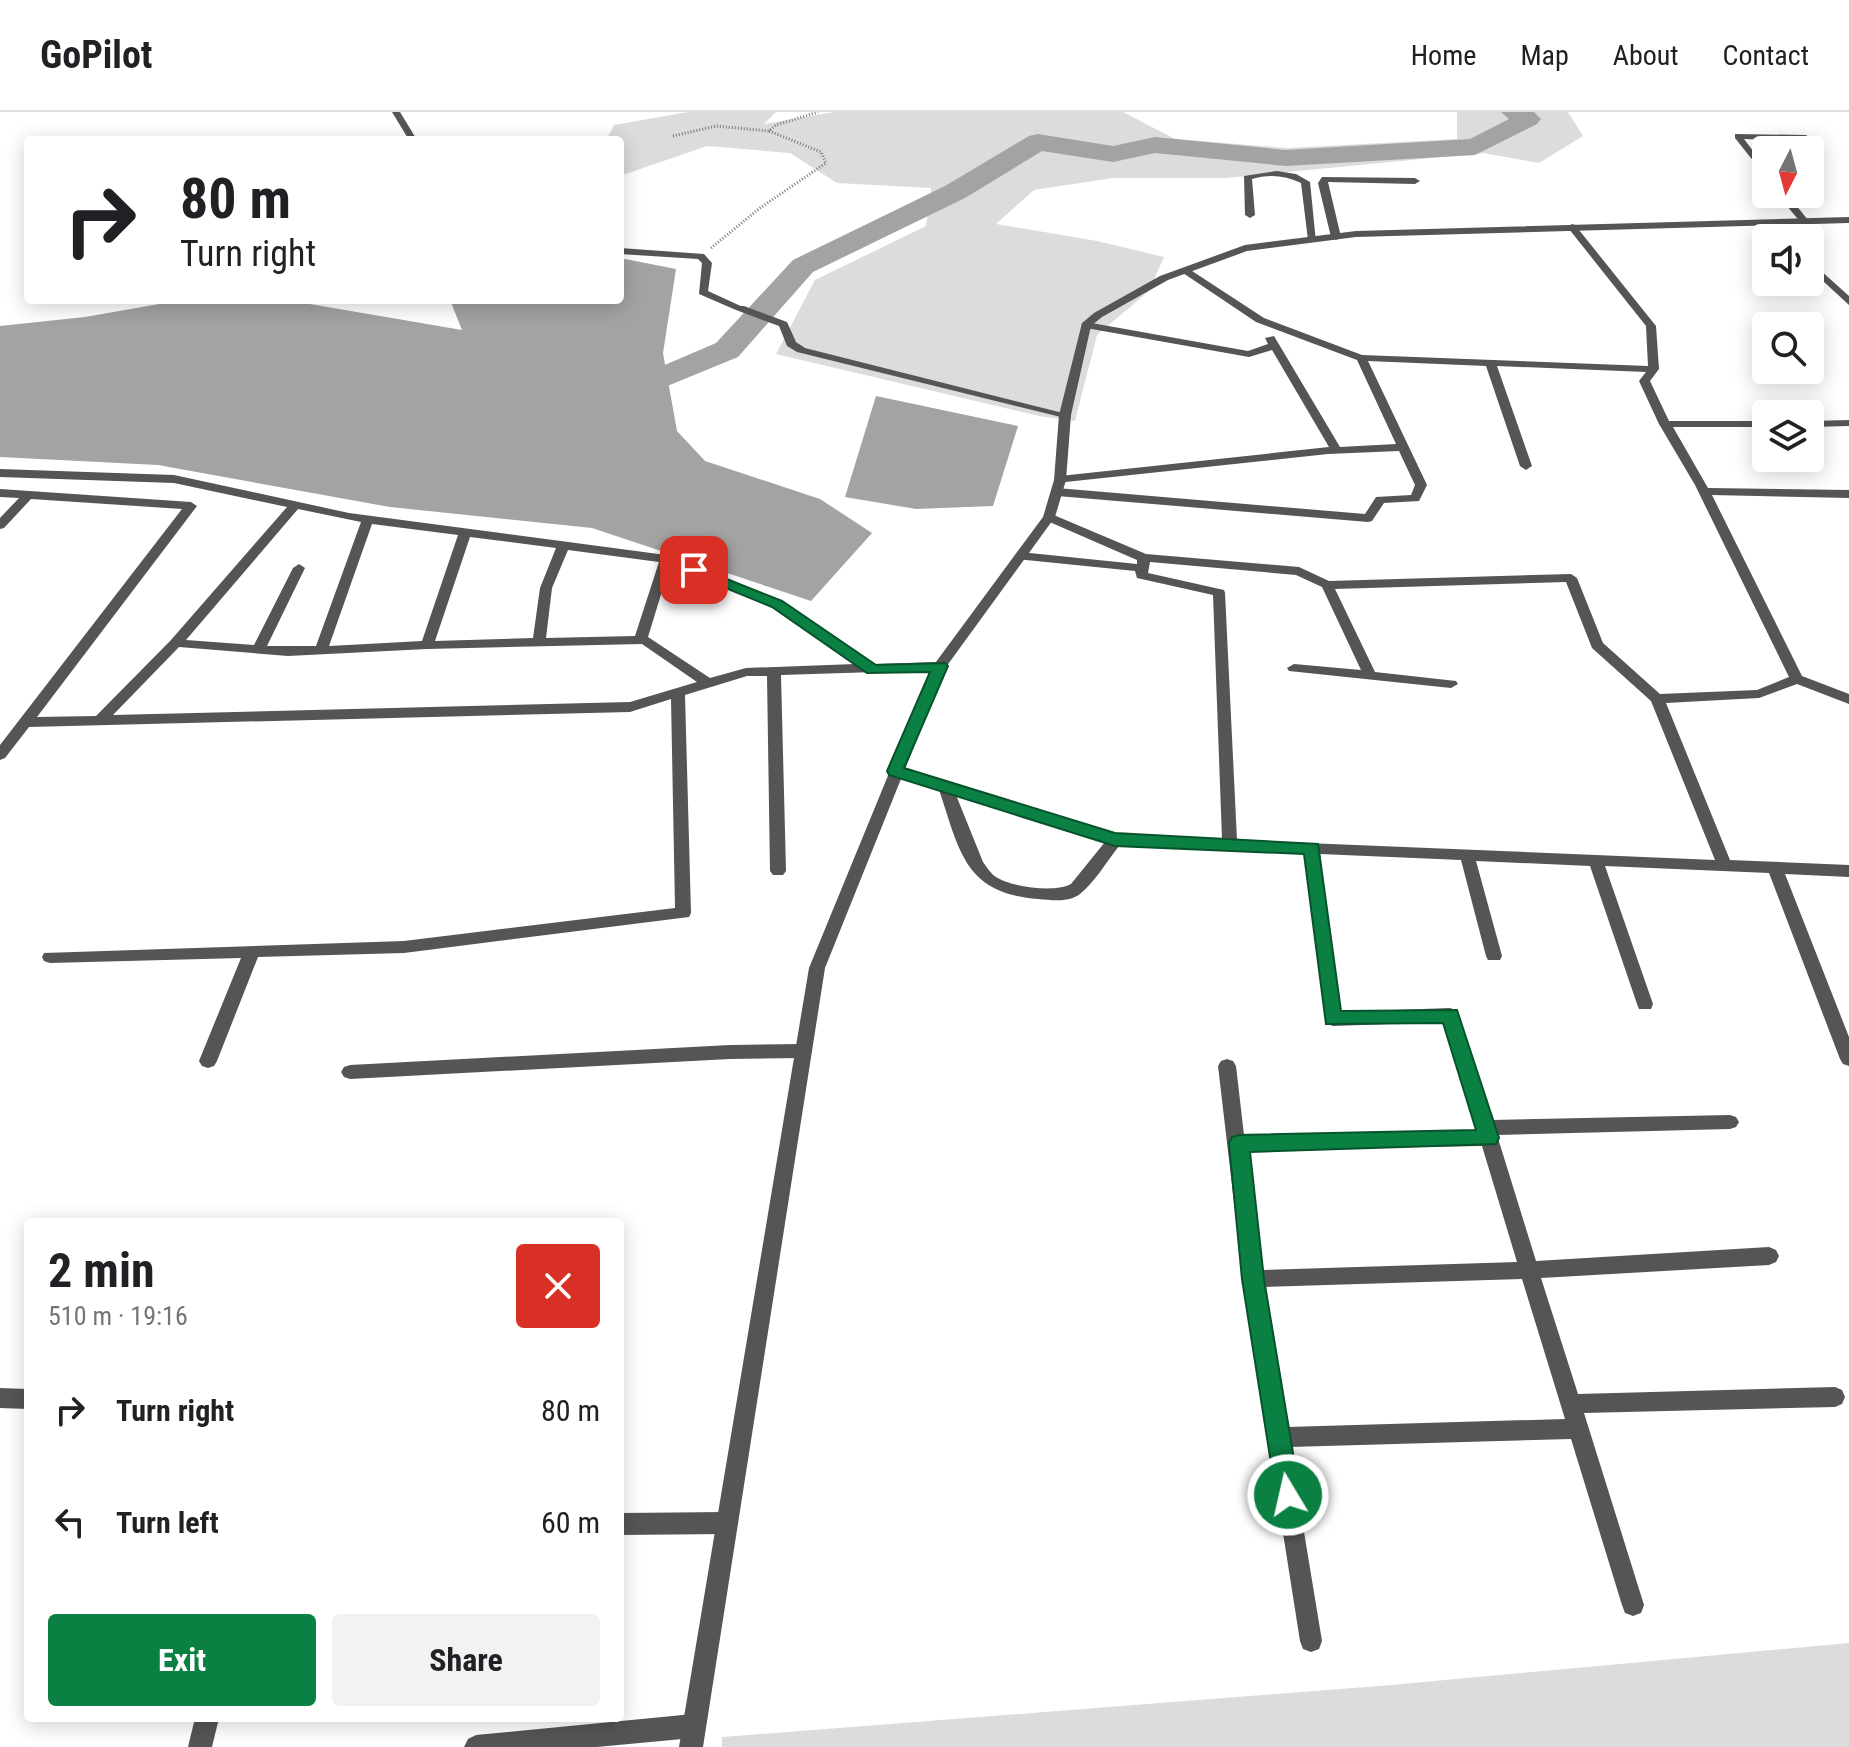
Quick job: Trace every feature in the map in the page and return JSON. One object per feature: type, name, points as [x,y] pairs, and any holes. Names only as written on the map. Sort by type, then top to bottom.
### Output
[{"type":"street","points":[[396,112],[411,136]]},
{"type":"street","points":[[1752,136],[1738,136],[1752,155]]},
{"type":"street","points":[[1250,215],[1247,178],[1255,174],[1297,176],[1305,182],[1313,240]]},
{"type":"street","points":[[1336,237],[1323,183],[1325,179],[1415,181]]},
{"type":"street","points":[[1794,208],[1805,222]]},
{"type":"street","points":[[476,1747],[692,1736],[817,968],[940,666],[1049,517],[1058,486],[1065,415],[1086,325],[1164,278],[1245,248],[1336,237],[1849,220]]},
{"type":"street","points":[[1572,227],[1651,326],[1654,369],[1644,381],[1704,491],[1797,679]]},
{"type":"street","points":[[624,251],[701,256],[707,263],[703,292],[773,318],[783,324],[791,344],[801,350],[1065,415]]},
{"type":"street","points":[[1186,271],[1260,320],[1361,358],[1654,369]]},
{"type":"street","points":[[1824,278],[1849,302]]},
{"type":"street","points":[[1260,320],[1336,450]]},
{"type":"street","points":[[1086,325],[1249,354],[1274,346]]},
{"type":"street","points":[[1058,486],[1368,518],[1380,500],[1415,498],[1421,485],[1361,358]]},
{"type":"street","points":[[1490,363],[1526,466]]},
{"type":"street","points":[[1824,424],[1849,423]]},
{"type":"street","points":[[1665,424],[1752,424]]},
{"type":"street","points":[[1058,486],[1336,450],[1404,447]]},
{"type":"street","points":[[0,473],[174,479],[368,519],[666,559],[777,604],[873,670]]},
{"type":"street","points":[[1704,491],[1849,494]]},
{"type":"street","points":[[0,493],[191,506],[0,755]]},
{"type":"street","points":[[0,525],[28,495]]},
{"type":"street","points":[[100,720],[176,643],[295,505]]},
{"type":"street","points":[[1049,517],[1143,563]]},
{"type":"street","points":[[321,650],[368,519]]},
{"type":"street","points":[[427,645],[465,532]]},
{"type":"street","points":[[539,643],[546,588],[564,545]]},
{"type":"street","points":[[1020,556],[1299,571],[1327,585],[1571,578],[1597,645],[1657,699],[1724,864]]},
{"type":"street","points":[[640,640],[666,559]]},
{"type":"street","points":[[1143,563],[1141,575],[1219,593],[1230,845]]},
{"type":"street","points":[[259,649],[299,568]]},
{"type":"street","points":[[1327,585],[1370,676]]},
{"type":"street","points":[[176,643],[321,650],[645,640],[708,683]]},
{"type":"street","points":[[25,722],[630,707],[746,672],[940,666]]},
{"type":"street","points":[[1294,668],[1451,684]]},
{"type":"street","points":[[774,672],[778,871]]},
{"type":"street","points":[[1657,699],[1759,694],[1797,679],[1849,699]]},
{"type":"street","points":[[50,957],[404,947],[683,913],[678,692]]},
{"type":"street","points":[[895,771],[1115,840],[1849,871]]},
{"type":"street","points":[[945,786],[975,860],[982,874],[993,883],[1067,894],[1077,888],[1115,840]]},
{"type":"street","points":[[1312,848],[1333,1019],[1450,1015],[1633,1605]]},
{"type":"street","points":[[1467,854],[1494,956]]},
{"type":"street","points":[[1595,859],[1645,1004]]},
{"type":"street","points":[[1775,868],[1849,1059]]},
{"type":"street","points":[[208,1061],[252,951]]},
{"type":"street","points":[[350,1072],[803,1051]]},
{"type":"street","points":[[1227,1066],[1239,1143],[1253,1279],[1311,1641]]},
{"type":"street","points":[[1239,1143],[1730,1122]]},
{"type":"street","points":[[1253,1279],[1529,1270],[1769,1256]]},
{"type":"street","points":[[1571,1404],[1835,1397]]},
{"type":"street","points":[[0,1398],[24,1399]]},
{"type":"street","points":[[1279,1437],[1579,1429]]},
{"type":"street","points":[[624,1524],[727,1523]]},
{"type":"street","points":[[200,1747],[206,1722]]},
{"type":"path","points":[[769,131],[776,125],[818,112]]},
{"type":"path","points":[[673,136],[716,126],[769,131],[825,156],[826,163],[760,208],[701,256]]},
{"type":"shaded area","points":[[688,112],[776,112],[764,124],[834,112],[1123,112],[1175,139],[1287,148],[1457,139],[1457,112],[1568,112],[1583,136],[1539,163],[1483,153],[1226,178],[1113,178],[1034,190],[996,224],[1097,241],[1164,257],[1149,291],[1097,335],[1075,421],[1039,416],[776,354],[815,280],[926,226],[931,188],[837,183],[790,153],[707,146],[624,175],[624,136],[608,136],[614,125]]},
{"type":"shaded area","points":[[624,259],[676,269],[663,353],[677,431],[705,461],[820,499],[872,533],[811,601],[592,528],[390,507],[158,465],[0,457],[0,326],[85,317],[159,304],[310,304],[462,330],[452,304],[624,304]]},
{"type":"shaded area","points":[[876,396],[1018,426],[993,506],[916,509],[845,497]]},
{"type":"shaded area","points":[[1849,1643],[1849,1747],[722,1747],[722,1737],[1391,1685]]},
{"type":"waterway","points":[[603,380],[643,386],[727,350],[803,266],[955,192],[1038,142],[1113,154],[1155,145],[1286,158],[1475,147],[1528,119],[1514,112]]},
{"type":"route","points":[[694,570],[777,604],[873,670],[940,666],[895,771],[1115,840],[1312,848],[1333,1019],[1450,1015],[1489,1138],[1239,1143],[1253,1279],[1288,1495]]}]
